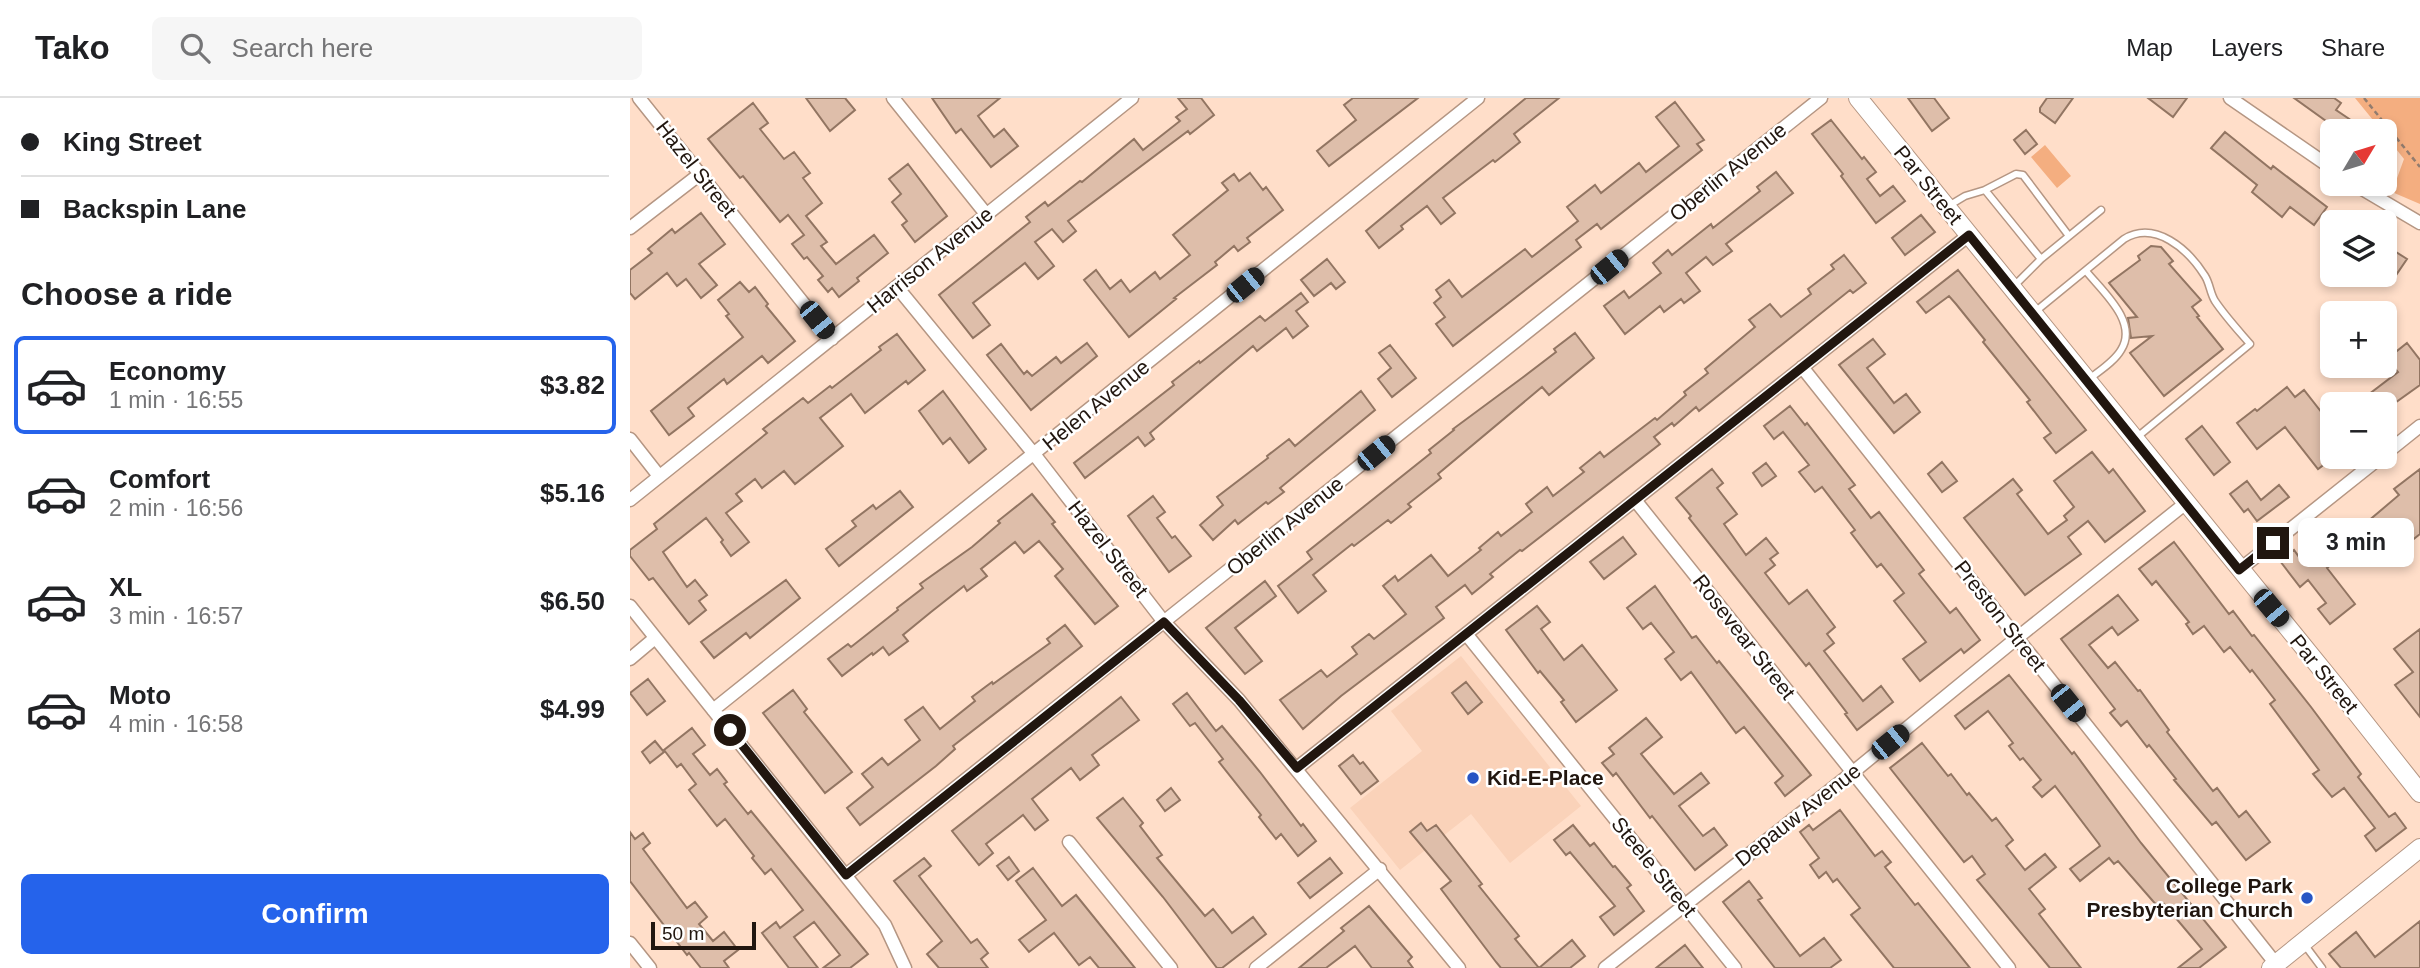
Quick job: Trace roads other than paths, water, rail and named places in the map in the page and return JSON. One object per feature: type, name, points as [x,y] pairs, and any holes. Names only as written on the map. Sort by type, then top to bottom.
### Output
[{"type":"street","name":"Hazel Street","points":[[639,98],[832,339]]},
{"type":"street","points":[[893,98],[986,215]]},
{"type":"street","name":"Harrison Avenue","points":[[630,500],[1132,98]]},
{"type":"street","name":"Helen Avenue","points":[[713,710],[1478,98]]},
{"type":"street","name":"Oberlin Avenue","points":[[846,875],[1821,98]]},
{"type":"street","name":"Par Street","points":[[1858,98],[2420,793]]},
{"type":"street","points":[[2230,98],[2320,160]]},
{"type":"street","points":[[630,228],[700,174]]},
{"type":"street","points":[[2374,196],[2420,223]]},
{"type":"street","points":[[1297,768],[1969,235]]},
{"type":"street","name":"Hazel Street","points":[[897,287],[1034,454],[1164,622],[1239,700],[1297,768],[1459,968]]},
{"type":"street","name":"Preston Street","points":[[1802,367],[2274,966]]},
{"type":"street","points":[[2397,444],[2420,426]]},
{"type":"street","points":[[630,439],[659,476]]},
{"type":"street","points":[[2239,570],[2365,469]]},
{"type":"street","name":"Rosevear Street","points":[[1635,500],[2009,968]]},
{"type":"street","name":"Depauw Avenue","points":[[1605,968],[2186,503]]},
{"type":"street","points":[[630,606],[885,925],[901,966]]},
{"type":"street","name":"Steele Street","points":[[1467,635],[1735,968]]},
{"type":"street","points":[[630,659],[655,638]]},
{"type":"street","points":[[1069,842],[1171,968]]},
{"type":"street","points":[[2274,966],[2420,848]]},
{"type":"street","points":[[1256,968],[1380,869]]},
{"type":"street","points":[[630,943],[650,968]]},
{"type":"lane","points":[[1946,207],[2016,174],[2023,175],[2069,236]]},
{"type":"lane","points":[[1985,190],[2041,259]]},
{"type":"lane","points":[[2011,288],[2041,259],[2101,210]]},
{"type":"lane","points":[[2032,314],[2130,236],[2144,232],[2164,237],[2175,243],[2196,264],[2216,302],[2250,344],[2134,440]]},
{"type":"lane","points":[[2086,271],[2119,312],[2126,330],[2125,343],[2119,354],[2087,381]]},
{"type":"lane","points":[[2302,943],[2322,968]]},
{"type":"place","name":"Kid-E-Place","points":[[1473,778]]},
{"type":"place","name":"College Park Presbyterian Church","points":[[2307,898]]}]
